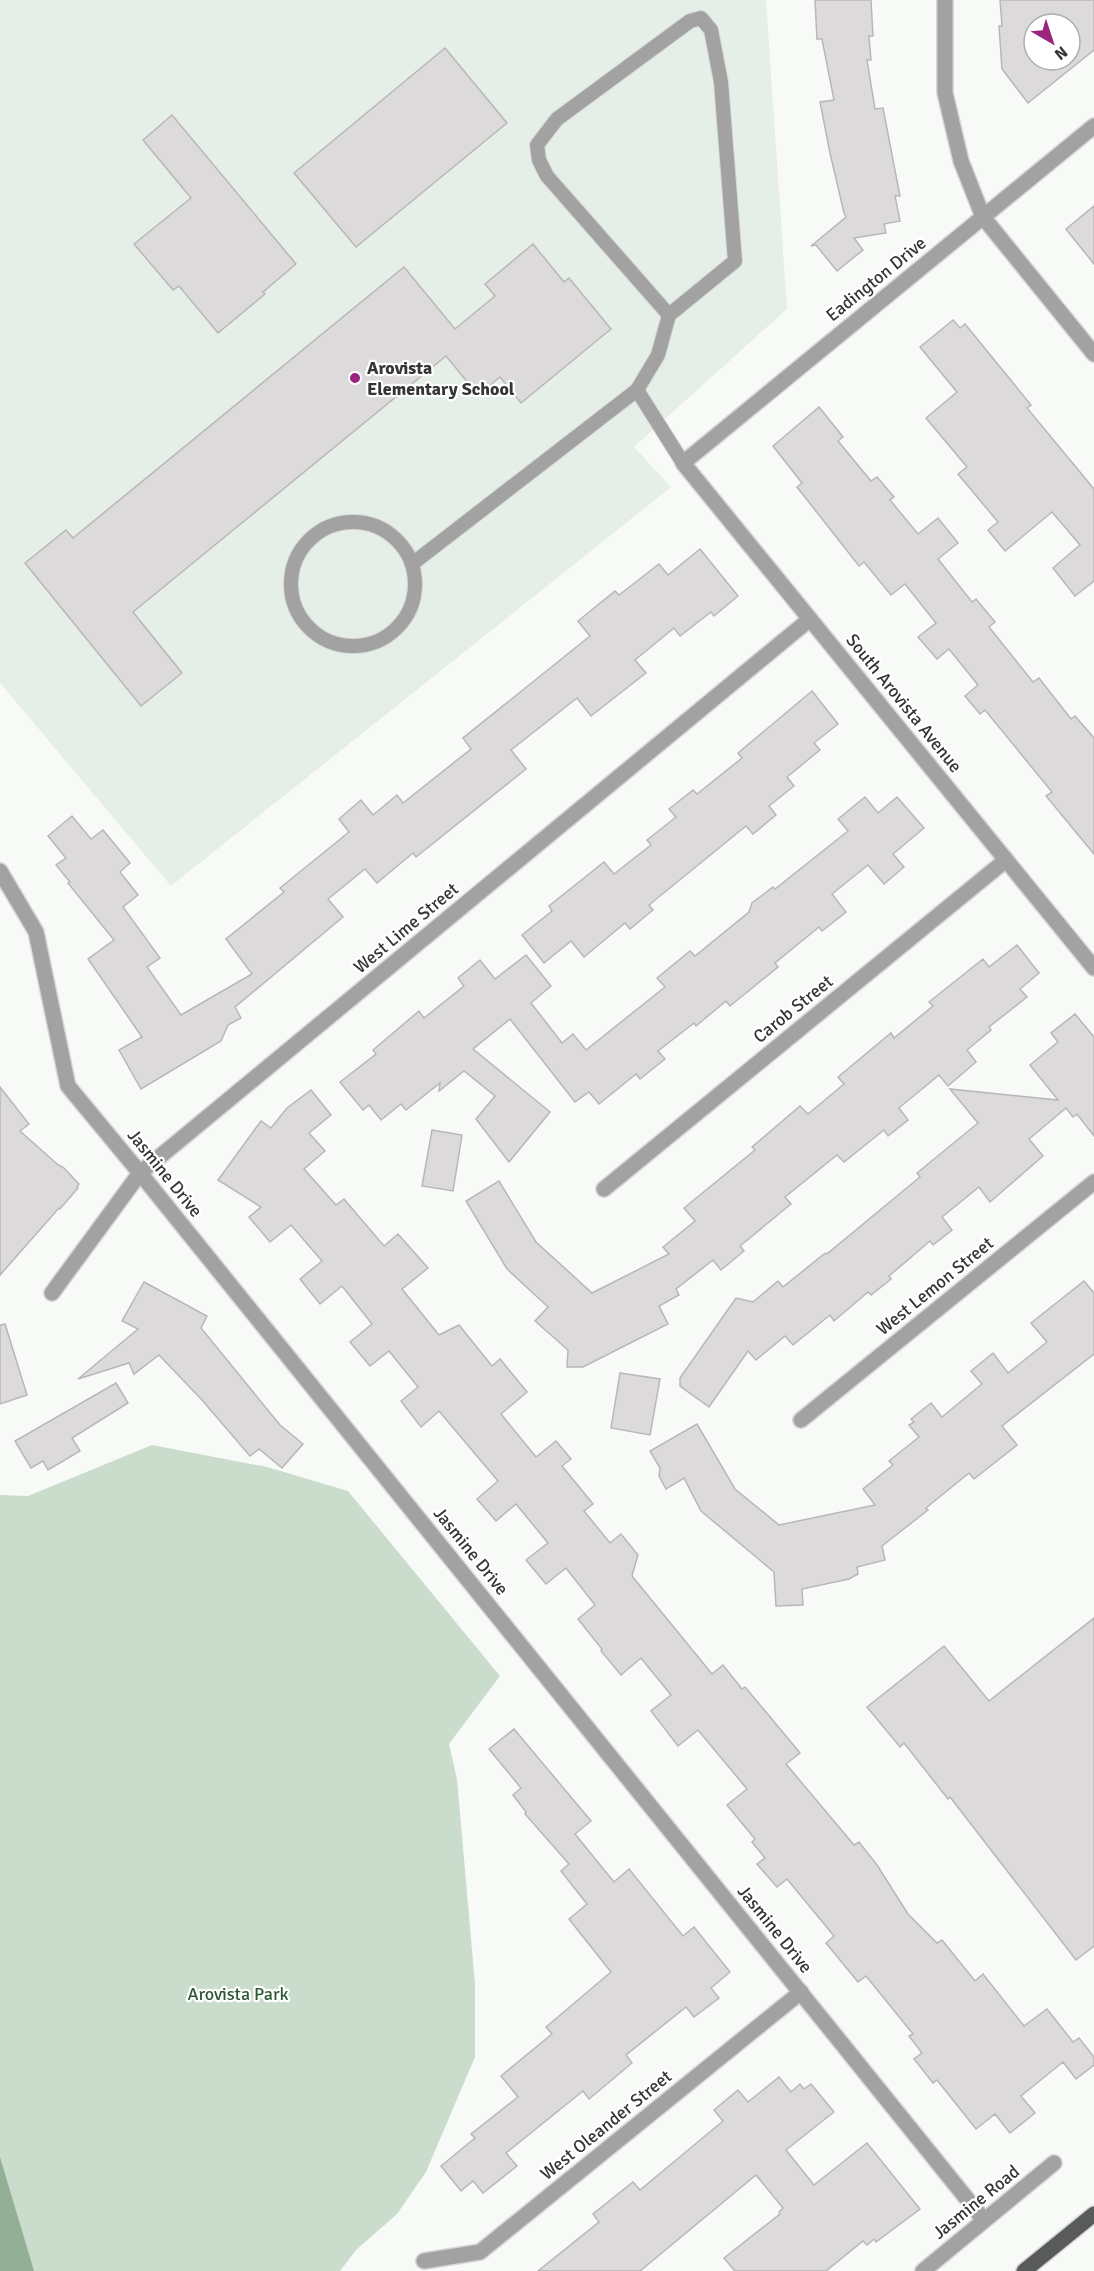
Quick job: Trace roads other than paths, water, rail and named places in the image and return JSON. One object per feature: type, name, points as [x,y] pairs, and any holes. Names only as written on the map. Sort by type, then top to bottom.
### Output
[{"type":"main road","points":[[1024,2271],[1094,2214]]},
{"type":"street","points":[[945,0],[945,93],[961,161],[983,217],[1094,354]]},
{"type":"street","name":"Eadington Drive","points":[[683,463],[1094,126]]},
{"type":"street","name":"South Arovista Avenue","points":[[683,463],[1094,968]]},
{"type":"street","name":"West Lime Street","points":[[52,1293],[141,1173],[810,619]]},
{"type":"street","name":"Carob Street","points":[[604,1189],[1006,860]]},
{"type":"street","name":"Jasmine Drive","points":[[0,871],[36,932],[68,1086],[141,1173],[984,2220]]},
{"type":"street","name":"West Lemon Street","points":[[801,1420],[1094,1182]]},
{"type":"street","name":"West Oleander Street","points":[[424,2261],[480,2252],[801,1992]]},
{"type":"street","name":"Jasmine Road","points":[[922,2271],[1054,2163]]},
{"type":"lane","points":[[412,564],[637,390],[658,355],[669,315],[735,261],[721,82],[711,30],[701,18],[690,21],[557,119],[537,145],[539,160],[547,176],[669,315]]},
{"type":"lane","points":[[637,390],[683,463]]},
{"type":"lane","points":[[348,522],[369,523],[387,531],[402,545],[412,564],[416,584],[412,604],[402,622],[387,636],[368,645],[347,646],[327,641],[310,630],[297,613],[291,594],[291,573],[298,554],[311,538],[328,527],[348,522]]},
{"type":"place","name":"Arovista Elementary School","points":[[355,378]]},
{"type":"park label","name":"Arovista Park","points":[[238,1994]]}]
